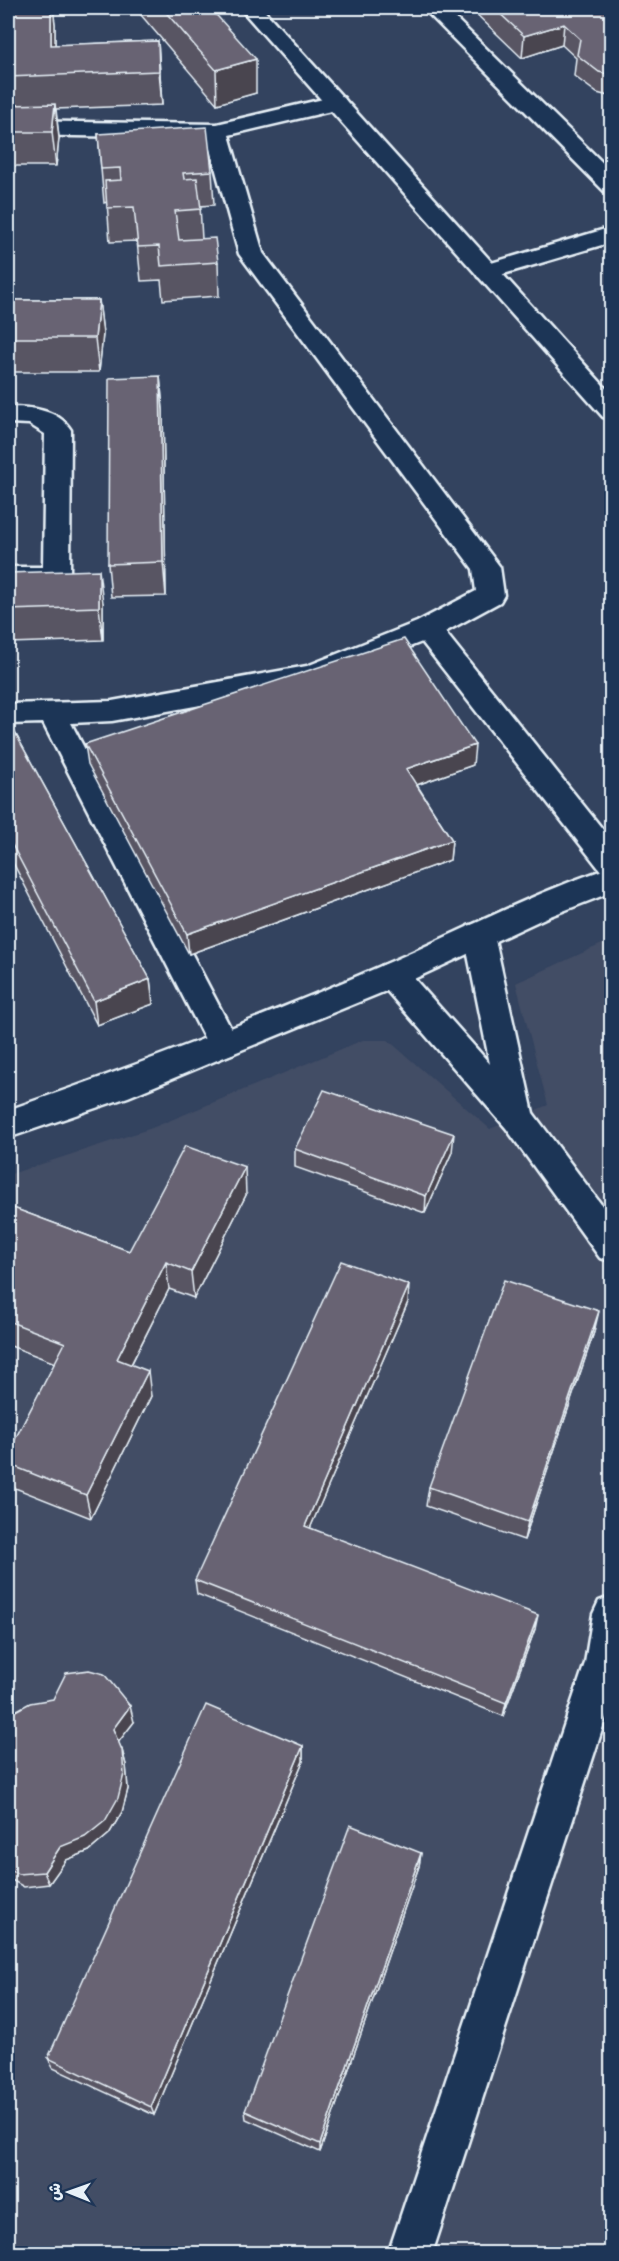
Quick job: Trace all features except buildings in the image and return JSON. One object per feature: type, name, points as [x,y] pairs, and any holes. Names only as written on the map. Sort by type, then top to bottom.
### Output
[{"type":"street","points":[[251,8],[612,411]]},
{"type":"street","points":[[433,8],[612,186]]},
{"type":"street","points":[[8,128],[217,131],[336,103]]},
{"type":"street","points":[[8,714],[112,711],[312,675],[427,629],[489,595],[486,567],[251,254],[217,131]]},
{"type":"street","points":[[488,272],[612,234]]},
{"type":"street","points":[[8,415],[33,416],[58,430],[56,576],[8,576]]},
{"type":"street","points":[[427,629],[612,863]]},
{"type":"street","points":[[52,713],[223,1044]]},
{"type":"street","points":[[8,1124],[116,1087],[223,1044],[392,975],[479,935],[612,879]]},
{"type":"street","points":[[479,935],[518,1118]]},
{"type":"street","points":[[392,975],[518,1118],[612,1247]]},
{"type":"street","points":[[410,2253],[604,1663],[612,1614]]},
{"type":"shaded area","points":[[611,940],[611,2253],[8,2253],[8,1175],[152,1128],[363,1040],[388,1040],[490,1129],[548,1105],[516,983]]}]
